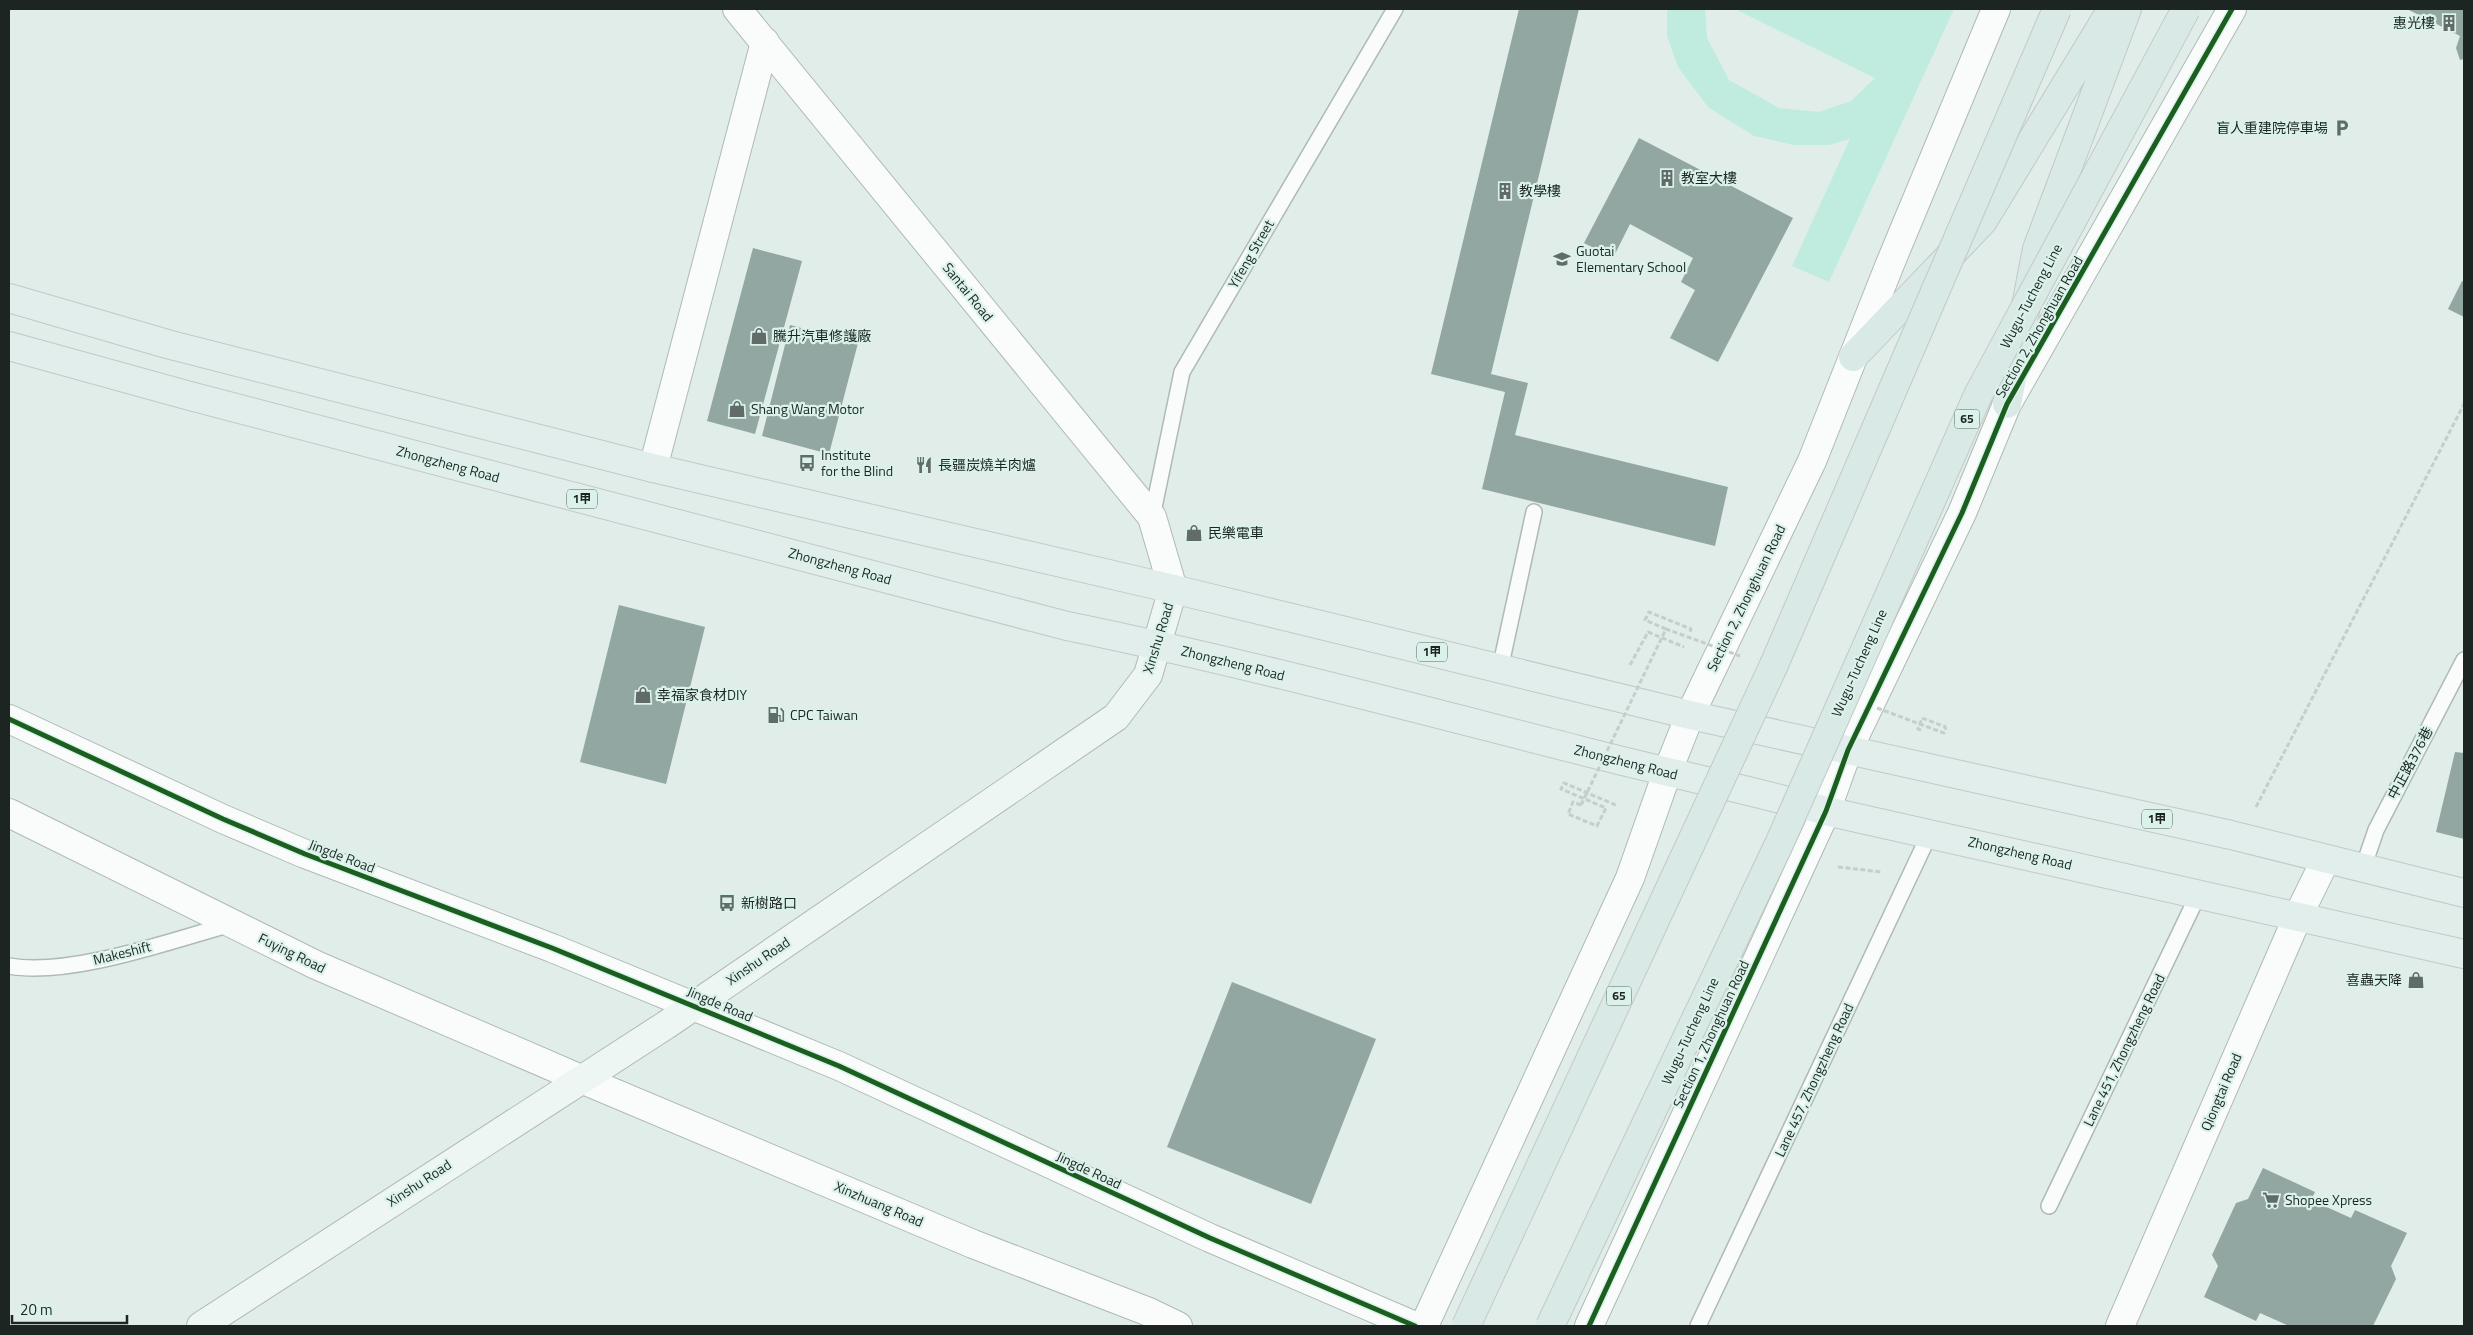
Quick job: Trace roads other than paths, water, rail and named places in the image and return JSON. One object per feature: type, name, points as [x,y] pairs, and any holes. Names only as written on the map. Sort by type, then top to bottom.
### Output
[{"type":"highway","name":"65","points":[[1466,1326],[1773,667],[2057,9]]},
{"type":"highway","points":[[1853,357],[1983,221],[2112,9]]},
{"type":"highway","points":[[2007,404],[2037,249],[2127,9]]},
{"type":"highway","name":"Wugu-Tucheng Line","points":[[1550,1326],[1779,844],[1978,395],[2186,9]]},
{"type":"main road","name":"1甲","points":[[9,298],[168,344],[653,468],[1173,589],[1690,715],[2230,835],[2464,893]]},
{"type":"main road","name":"Zhongzheng Road","points":[[9,346],[190,396],[1057,623],[1158,644],[1667,773],[1767,795],[1826,812],[1930,833],[2464,954]]},
{"type":"main road","name":"Xinshu Road","points":[[201,1326],[694,1005],[1116,717],[1148,675],[1173,589]]},
{"type":"street","name":"Santai Road","points":[[737,9],[1152,517],[1173,589]]},
{"type":"street","name":"Section 2, Zhonghuan Road","points":[[1690,715],[1812,461],[1996,9]]},
{"type":"street","name":"Section 2, Zhonghuan Road","points":[[1848,750],[1962,512],[2007,404],[2232,9]]},
{"type":"street","points":[[653,468],[765,42]]},
{"type":"street","points":[[1424,1326],[1630,878],[1667,773],[1690,715]]},
{"type":"street","name":"Jingde Road","points":[[9,719],[223,819],[305,854],[552,948],[838,1066],[1210,1238],[1415,1326]]},
{"type":"street","name":"Section 1, Zhonghuan Road","points":[[1589,1326],[1826,812],[1848,750]]},
{"type":"street","name":"Fuying Road","points":[[9,813],[316,965],[581,1079]]},
{"type":"street","name":"Qiongtai Road","points":[[2120,1326],[2298,916],[2326,859]]},
{"type":"street","name":"Xinzhuang Road","points":[[581,1079],[973,1244],[1150,1312],[1178,1326]]},
{"type":"lane","name":"Yifeng Street","points":[[1152,517],[1182,372],[1395,9]]},
{"type":"lane","points":[[1500,669],[1534,512]]},
{"type":"lane","name":"中正路376巷","points":[[2363,868],[2376,830],[2464,660]]},
{"type":"lane","name":"Lane 457, Zhongzheng Road","points":[[1698,1326],[1930,833]]},
{"type":"lane","name":"Lane 451, Zhongzheng Road","points":[[2049,1206],[2199,894]]},
{"type":"lane","name":"Makeshift","points":[[9,966],[25,969],[92,962],[233,924]]},
{"type":"place","name":"惠光樓","points":[[2449,23]]},
{"type":"place","name":"盲人重建院停車場","points":[[2342,128]]},
{"type":"place","name":"教室大樓","points":[[1667,178]]},
{"type":"place","name":"教學樓","points":[[1505,191]]},
{"type":"place","name":"Guotai Elementary School","points":[[1562,259]]},
{"type":"place","name":"騰升汽車修護廠","points":[[759,336]]},
{"type":"place","name":"Shang Wang Motor","points":[[737,409]]},
{"type":"place","name":"Institute for the Blind","points":[[807,463]]},
{"type":"place","name":"長疆炭燒羊肉爐","points":[[924,465]]},
{"type":"place","name":"民樂電車","points":[[1194,533]]},
{"type":"place","name":"幸福家食材DIY","points":[[643,695]]},
{"type":"place","name":"CPC Taiwan","points":[[776,715]]},
{"type":"place","name":"新樹路口","points":[[727,903]]},
{"type":"place","name":"喜蟲天降","points":[[2416,980]]},
{"type":"place","name":"Shopee Xpress","points":[[2271,1200]]}]
